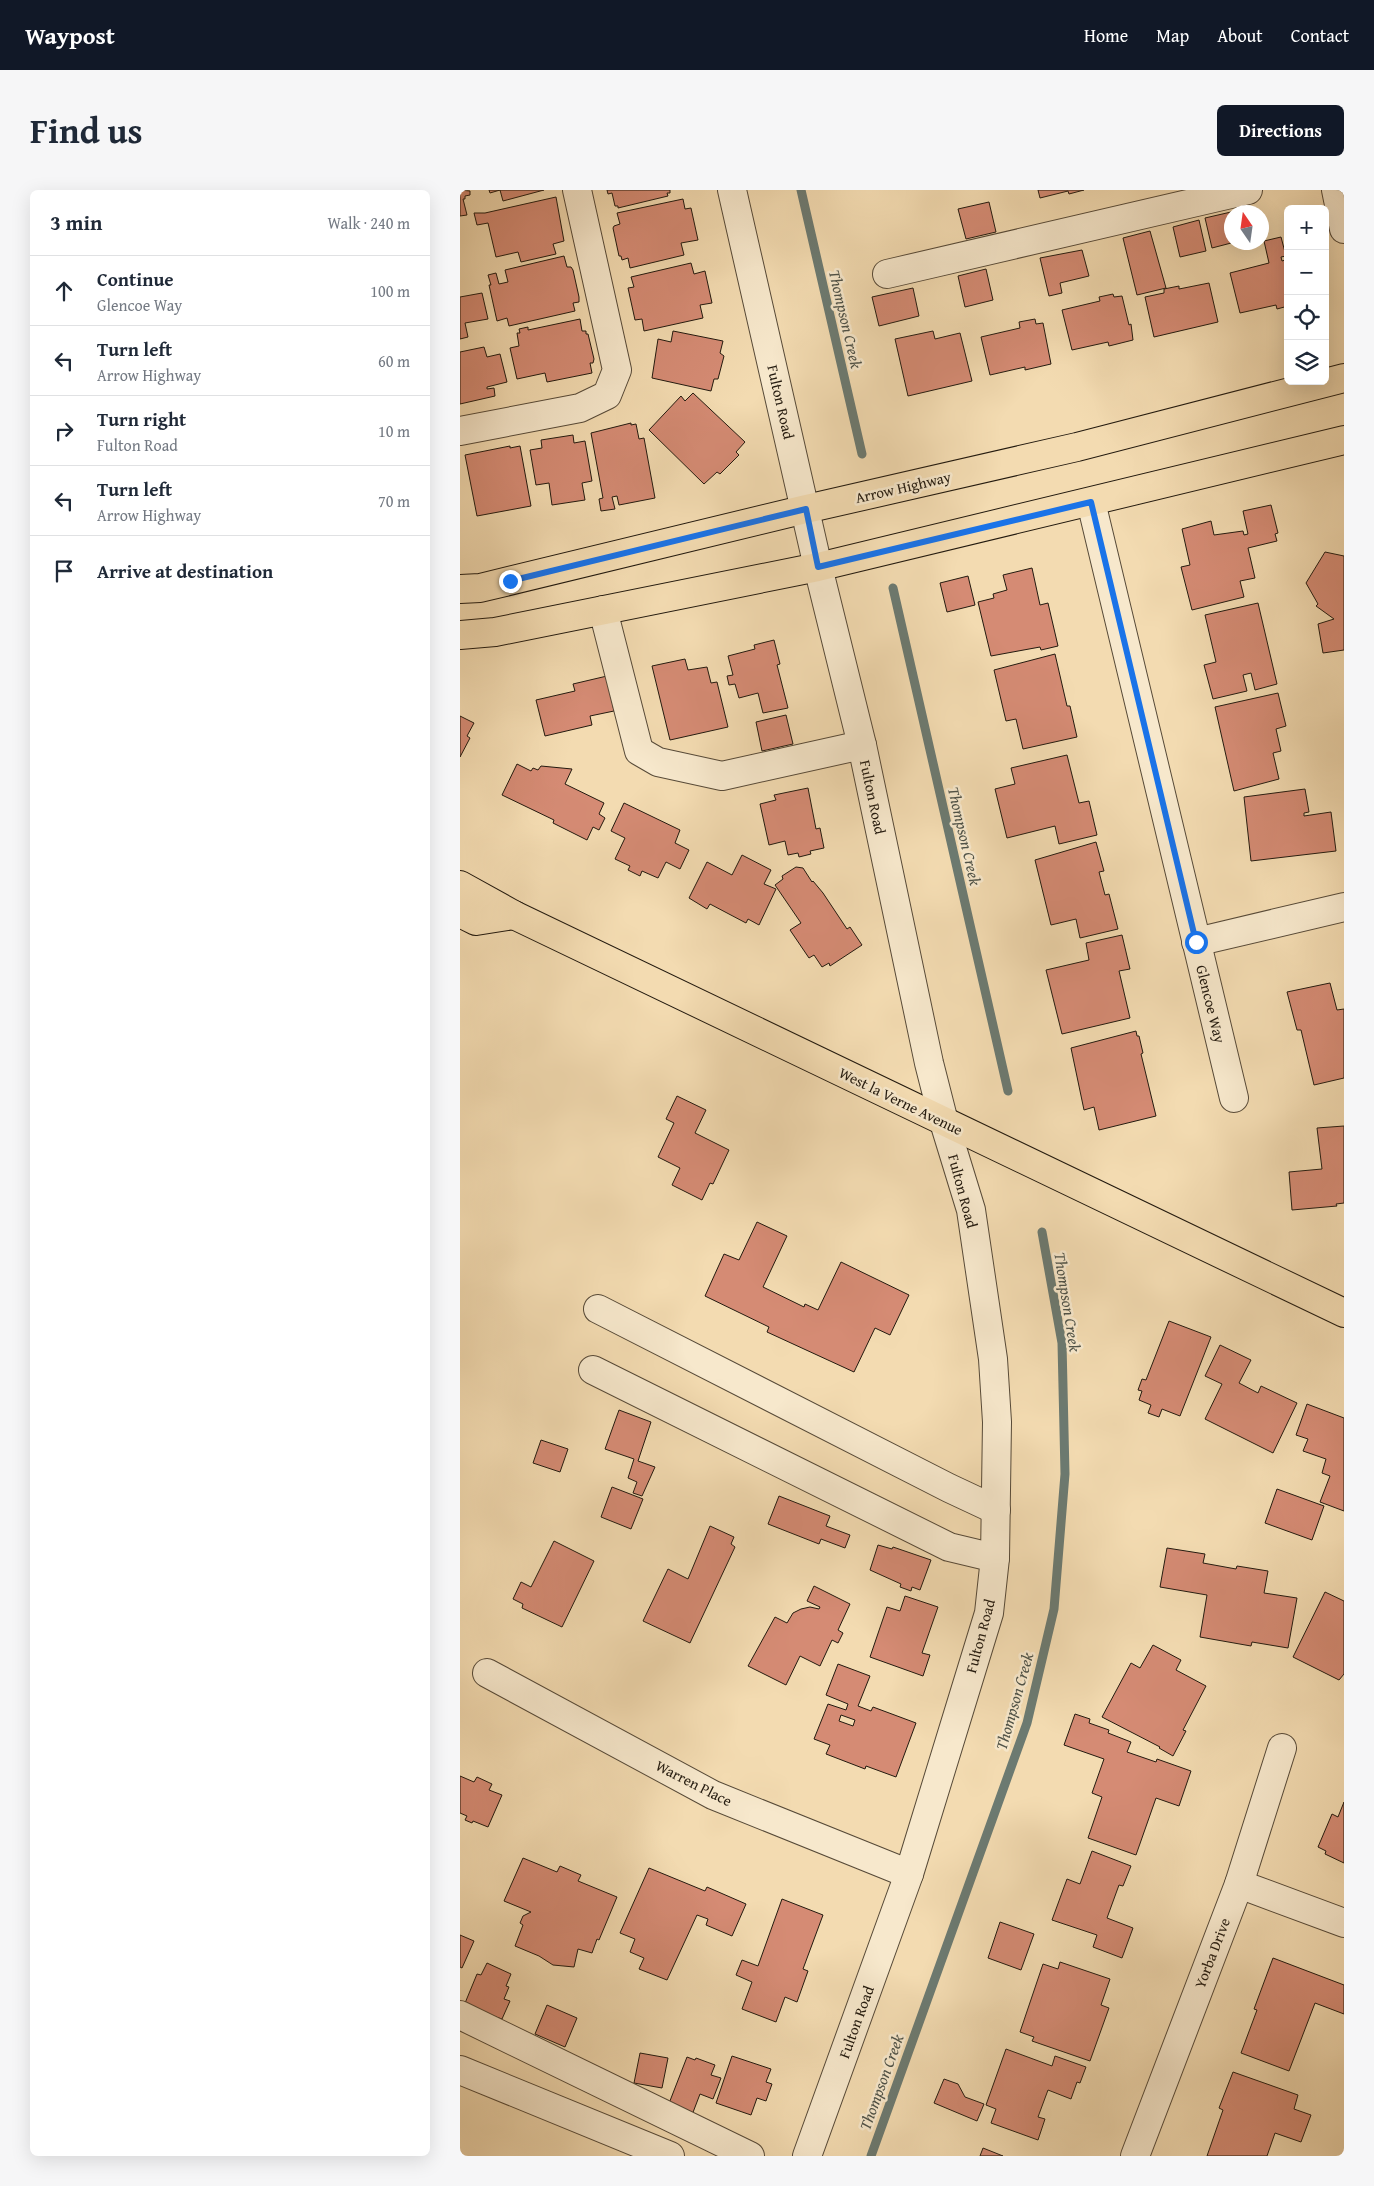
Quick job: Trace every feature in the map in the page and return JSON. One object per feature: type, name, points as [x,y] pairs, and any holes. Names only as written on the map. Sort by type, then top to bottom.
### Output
[{"type":"main road","name":"Arrow Highway","points":[[460,589],[480,588],[806,509],[1077,447],[1344,378]]},
{"type":"main road","points":[[460,635],[495,632],[818,567],[1344,440]]},
{"type":"main road","name":"West la Verne Avenue","points":[[460,885],[514,914],[1344,1313]]},
{"type":"main road","points":[[460,913],[476,921],[514,914]]},
{"type":"street","points":[[460,431],[580,408],[607,395],[617,370],[577,190]]},
{"type":"street","name":"Fulton Road","points":[[732,190],[818,567],[862,745],[929,1063],[944,1122],[971,1210],[993,1359],[998,1422],[995,1558],[989,1613],[909,1874],[807,2156]]},
{"type":"street","points":[[887,274],[1248,190]]},
{"type":"street","points":[[1336,190],[1344,229]]},
{"type":"street","name":"Glencoe Way","points":[[1091,502],[1234,1098]]},
{"type":"street","points":[[603,610],[639,751],[658,762],[722,776],[862,745]]},
{"type":"street","points":[[1196,942],[1344,907]]},
{"type":"street","points":[[598,1308],[949,1488],[996,1510]]},
{"type":"street","points":[[593,1370],[949,1547],[995,1558]]},
{"type":"street","name":"Warren Place","points":[[487,1673],[713,1795],[909,1874]]},
{"type":"street","name":"Yorba Drive","points":[[1135,2156],[1239,1884],[1282,1748]]},
{"type":"street","points":[[1239,1884],[1344,1924]]},
{"type":"street","points":[[460,2014],[750,2156]]},
{"type":"street","points":[[460,2070],[670,2156]]},
{"type":"building","points":[[460,190],[470,191],[470,195],[465,196],[465,199],[463,199],[467,215],[460,216]]},
{"type":"building","points":[[489,190],[500,190],[490,193]]},
{"type":"building","points":[[500,190],[544,190],[503,201]]},
{"type":"building","points":[[607,190],[670,190],[670,193],[667,193],[668,196],[618,208],[618,206],[615,206],[612,193],[608,194]]},
{"type":"building","points":[[1038,190],[1084,190],[1069,194],[1068,191],[1040,198]]},
{"type":"building","points":[[556,197],[564,241],[553,244],[556,254],[521,262],[518,252],[496,257],[488,223],[477,225],[474,213],[485,213]]},
{"type":"building","points":[[683,199],[685,209],[691,208],[698,240],[681,243],[684,255],[630,268],[628,258],[622,260],[621,256],[619,256],[613,228],[620,224],[617,213]]},
{"type":"building","points":[[989,202],[996,232],[966,239],[958,209]]},
{"type":"building","points":[[1224,214],[1224,245],[1212,248],[1205,218]]},
{"type":"building","points":[[1199,220],[1206,251],[1180,257],[1173,227]]},
{"type":"building","points":[[1150,231],[1166,288],[1137,295],[1123,238]]},
{"type":"building","points":[[1281,237],[1284,248],[1284,256],[1281,257],[1282,261],[1284,260],[1284,307],[1277,309],[1276,305],[1240,313],[1230,273],[1269,263],[1266,250],[1269,250],[1269,240]]},
{"type":"building","points":[[1082,250],[1089,276],[1060,283],[1062,293],[1049,296],[1040,258]]},
{"type":"building","points":[[564,256],[567,267],[571,267],[573,270],[579,297],[579,302],[573,303],[575,311],[509,326],[507,318],[497,321],[488,275],[496,273],[499,284],[508,282],[505,270]]},
{"type":"building","points":[[691,263],[694,274],[705,271],[712,303],[700,305],[703,318],[644,331],[642,319],[635,320],[628,288],[634,287],[631,277]]},
{"type":"building","points":[[986,269],[993,300],[965,307],[958,276]]},
{"type":"building","points":[[1209,283],[1218,322],[1154,337],[1145,297],[1164,293],[1164,289],[1179,286],[1179,289]]},
{"type":"building","points":[[913,288],[919,316],[879,326],[872,297]]},
{"type":"building","points":[[482,293],[488,319],[465,323],[468,337],[460,339],[460,297]]},
{"type":"building","points":[[1113,294],[1114,297],[1122,296],[1129,325],[1131,324],[1133,340],[1109,346],[1108,342],[1072,350],[1062,310],[1100,301],[1099,297]]},
{"type":"building","points":[[580,319],[582,331],[586,331],[586,334],[588,334],[594,359],[593,363],[590,363],[592,373],[547,382],[545,373],[517,379],[510,348],[519,346],[517,333],[520,333],[519,329],[528,327],[528,330]]},
{"type":"building","points":[[1035,319],[1036,324],[1043,323],[1051,364],[1025,370],[1025,367],[990,375],[981,337],[1020,328],[1019,322]]},
{"type":"building","points":[[673,331],[723,341],[720,353],[724,356],[718,379],[714,379],[711,391],[652,378],[658,339],[671,342]]},
{"type":"building","points":[[933,331],[935,339],[960,333],[972,381],[908,396],[895,339]]},
{"type":"building","points":[[484,347],[487,357],[500,354],[507,382],[487,387],[487,389],[494,388],[495,396],[460,404],[460,352]]},
{"type":"building","points":[[693,393],[745,442],[736,452],[739,455],[720,474],[717,472],[704,484],[649,430],[681,396],[685,401]]},
{"type":"building","points":[[631,423],[631,425],[636,424],[639,439],[644,438],[655,498],[619,505],[617,496],[612,497],[615,509],[601,511],[599,499],[603,498],[591,433]]},
{"type":"building","points":[[573,435],[574,443],[585,441],[592,481],[582,483],[585,500],[552,505],[549,483],[536,485],[530,450],[542,448],[541,440]]},
{"type":"building","points":[[510,446],[510,448],[520,446],[531,506],[477,516],[465,455]]},
{"type":"building","points":[[1271,505],[1278,533],[1275,534],[1277,541],[1248,548],[1255,578],[1240,581],[1244,597],[1192,610],[1181,567],[1190,565],[1182,529],[1211,521],[1214,535],[1243,531],[1244,535],[1248,534],[1243,511]]},
{"type":"building","points":[[1325,552],[1344,556],[1344,650],[1323,653],[1318,624],[1334,619],[1316,606],[1318,604],[1306,583]]},
{"type":"building","points":[[1032,568],[1040,605],[1048,603],[1058,646],[1041,650],[1040,647],[991,656],[978,602],[994,598],[993,594],[1007,590],[1003,575]]},
{"type":"building","points":[[968,576],[975,605],[947,612],[940,583]]},
{"type":"building","points":[[1258,603],[1277,684],[1255,690],[1251,673],[1243,675],[1247,691],[1213,699],[1204,665],[1216,662],[1205,615]]},
{"type":"building","points":[[774,640],[780,664],[777,665],[788,708],[763,713],[758,693],[739,698],[735,684],[729,685],[727,676],[733,675],[728,656],[755,649],[754,645]]},
{"type":"building","points":[[1055,654],[1067,706],[1070,706],[1077,737],[1023,749],[1016,719],[1006,721],[994,670]]},
{"type":"building","points":[[685,659],[688,670],[707,667],[711,683],[717,682],[728,727],[670,740],[652,666]]},
{"type":"building","points":[[607,676],[614,711],[590,716],[592,725],[545,736],[536,700],[575,691],[573,684]]},
{"type":"building","points":[[1278,693],[1286,726],[1276,729],[1281,751],[1273,753],[1279,779],[1234,791],[1215,707]]},
{"type":"building","points":[[786,715],[793,744],[762,751],[756,722]]},
{"type":"building","points":[[460,716],[474,723],[467,736],[470,738],[460,757]]},
{"type":"building","points":[[1067,755],[1079,803],[1089,801],[1097,835],[1059,844],[1055,826],[1007,838],[995,789],[1015,784],[1011,768]]},
{"type":"building","points":[[517,764],[531,771],[533,768],[538,770],[541,766],[572,769],[565,784],[604,803],[599,814],[605,818],[599,830],[593,827],[587,840],[553,823],[554,820],[502,795]]},
{"type":"building","points":[[808,788],[816,829],[820,828],[824,848],[810,851],[811,854],[799,857],[798,853],[788,855],[785,841],[769,845],[760,804],[776,800],[774,795]]},
{"type":"building","points":[[1305,789],[1309,812],[1304,813],[1304,816],[1331,812],[1336,851],[1251,861],[1244,797]]},
{"type":"building","points":[[624,803],[680,830],[675,843],[689,850],[680,869],[666,862],[658,878],[642,871],[640,876],[628,870],[630,866],[615,859],[625,838],[611,831]]},
{"type":"building","points":[[1096,842],[1104,871],[1099,872],[1105,895],[1109,894],[1118,929],[1080,938],[1076,919],[1051,925],[1035,860]]},
{"type":"building","points":[[742,855],[771,870],[764,884],[776,889],[759,925],[748,919],[746,923],[710,904],[707,909],[689,898],[707,862],[732,875]]},
{"type":"building","points":[[796,867],[803,868],[812,882],[823,893],[847,929],[850,927],[862,945],[830,966],[829,963],[822,967],[814,955],[809,958],[790,930],[801,923],[775,885],[783,879],[782,876]]},
{"type":"building","points":[[1122,935],[1130,969],[1119,971],[1130,1018],[1062,1034],[1046,970],[1089,960],[1086,943]]},
{"type":"building","points":[[1330,983],[1337,1010],[1344,1009],[1344,1078],[1314,1085],[1301,1030],[1297,1030],[1287,992]]},
{"type":"building","points":[[1136,1031],[1143,1053],[1141,1054],[1156,1116],[1099,1130],[1094,1107],[1084,1110],[1071,1048]]},
{"type":"building","points":[[677,1096],[706,1110],[695,1133],[729,1150],[713,1184],[710,1183],[702,1200],[672,1185],[680,1168],[658,1157],[674,1123],[666,1119]]},
{"type":"building","points":[[1344,1126],[1344,1203],[1336,1204],[1337,1206],[1292,1210],[1289,1172],[1322,1169],[1317,1128]]},
{"type":"building","points":[[757,1222],[787,1236],[763,1287],[804,1307],[805,1304],[818,1310],[841,1262],[909,1295],[890,1335],[875,1328],[854,1372],[767,1332],[769,1327],[705,1296],[724,1254],[739,1260]]},
{"type":"building","points":[[1169,1321],[1211,1337],[1180,1416],[1162,1409],[1159,1417],[1148,1413],[1151,1405],[1139,1400],[1142,1391],[1138,1390],[1142,1379],[1146,1380]]},
{"type":"building","points":[[1220,1345],[1251,1360],[1239,1383],[1258,1393],[1261,1386],[1297,1403],[1273,1453],[1205,1419],[1222,1384],[1205,1376]]},
{"type":"building","points":[[1307,1404],[1344,1418],[1344,1511],[1320,1502],[1330,1476],[1322,1473],[1326,1459],[1303,1451],[1308,1439],[1296,1435]]},
{"type":"building","points":[[619,1410],[651,1422],[638,1461],[655,1467],[642,1496],[633,1493],[637,1482],[628,1478],[634,1459],[605,1449]]},
{"type":"building","points":[[541,1440],[568,1449],[560,1472],[533,1463]]},
{"type":"building","points":[[612,1487],[643,1499],[631,1529],[601,1517]]},
{"type":"building","points":[[1277,1489],[1324,1506],[1312,1540],[1265,1523]]},
{"type":"building","points":[[779,1496],[830,1516],[826,1526],[850,1535],[845,1548],[821,1539],[819,1544],[768,1524]]},
{"type":"building","points":[[710,1526],[734,1537],[731,1544],[735,1547],[690,1643],[643,1621],[668,1569],[688,1579]]},
{"type":"building","points":[[554,1541],[594,1561],[562,1627],[522,1608],[523,1604],[513,1599],[521,1582],[531,1587]]},
{"type":"building","points":[[878,1545],[892,1549],[893,1547],[931,1560],[920,1590],[912,1587],[911,1591],[900,1587],[901,1584],[870,1570]]},
{"type":"building","points":[[1167,1548],[1205,1554],[1203,1563],[1236,1569],[1237,1566],[1268,1571],[1264,1593],[1297,1598],[1288,1648],[1252,1642],[1251,1646],[1200,1637],[1207,1595],[1160,1587]]},
{"type":"building","points":[[814,1586],[850,1604],[838,1630],[843,1633],[838,1643],[832,1640],[820,1666],[800,1656],[786,1685],[748,1666],[775,1617],[787,1623],[793,1613],[801,1609],[810,1607],[819,1609],[820,1607],[807,1601]]},
{"type":"building","points":[[1325,1592],[1344,1601],[1344,1674],[1339,1680],[1293,1657]]},
{"type":"building","points":[[905,1596],[938,1607],[922,1653],[930,1655],[923,1676],[870,1657],[887,1607],[900,1611]]},
{"type":"building","points":[[1153,1645],[1181,1660],[1176,1670],[1206,1686],[1183,1730],[1186,1731],[1173,1756],[1160,1747],[1102,1717],[1131,1663],[1140,1668]]},
{"type":"building","points":[[838,1664],[870,1676],[858,1706],[871,1711],[873,1707],[916,1723],[896,1777],[866,1766],[865,1769],[826,1754],[830,1745],[814,1739],[828,1704],[846,1710],[848,1704],[826,1695]],"holes":[[[841,1715],[855,1720],[853,1726],[839,1721]]]},
{"type":"building","points":[[1075,1714],[1090,1719],[1089,1723],[1109,1730],[1108,1733],[1131,1742],[1127,1752],[1156,1762],[1157,1759],[1191,1771],[1179,1806],[1156,1798],[1136,1855],[1088,1838],[1102,1797],[1092,1793],[1104,1759],[1064,1745]]},
{"type":"building","points":[[460,1776],[474,1782],[477,1777],[492,1784],[489,1790],[502,1795],[488,1827],[465,1820],[467,1816],[460,1813]]},
{"type":"building","points":[[1344,1802],[1344,1863],[1325,1854],[1326,1851],[1318,1847],[1332,1814],[1338,1817]]},
{"type":"building","points":[[1092,1851],[1131,1866],[1123,1886],[1119,1885],[1107,1918],[1133,1928],[1122,1958],[1093,1947],[1097,1935],[1052,1920],[1067,1879],[1080,1884]]},
{"type":"building","points":[[523,1858],[557,1872],[560,1866],[581,1875],[578,1881],[617,1897],[592,1953],[578,1949],[574,1967],[553,1965],[539,1956],[515,1946],[523,1925],[520,1923],[523,1916],[531,1912],[504,1901]]},
{"type":"building","points":[[649,1868],[705,1891],[707,1887],[746,1904],[732,1936],[706,1925],[708,1919],[697,1915],[667,1980],[639,1969],[644,1958],[630,1952],[635,1939],[620,1933]]},
{"type":"building","points":[[782,1899],[823,1915],[803,1969],[808,1971],[797,2002],[785,1997],[776,2022],[742,2009],[752,1982],[736,1975],[742,1960],[758,1966]]},
{"type":"building","points":[[1000,1922],[1034,1934],[1021,1970],[988,1958]]},
{"type":"building","points":[[460,1935],[474,1941],[462,1968],[460,1967]]},
{"type":"building","points":[[1273,1958],[1344,1985],[1344,2014],[1315,2003],[1289,2071],[1241,2053],[1257,2010],[1254,2009]]},
{"type":"building","points":[[1060,1962],[1110,1979],[1101,2005],[1109,2008],[1090,2061],[1032,2041],[1034,2037],[1020,2032],[1043,1964],[1058,1969]]},
{"type":"building","points":[[487,1963],[511,1974],[506,1986],[509,1987],[504,1999],[510,2001],[502,2019],[496,2017],[494,2022],[463,2008],[477,1974],[481,1975]]},
{"type":"building","points":[[547,2005],[577,2018],[565,2047],[535,2034]]},
{"type":"building","points":[[1006,2049],[1052,2066],[1055,2056],[1086,2067],[1080,2083],[1077,2082],[1071,2099],[1048,2090],[1038,2117],[1045,2119],[1038,2140],[991,2123],[996,2109],[986,2105]]},
{"type":"building","points":[[640,2053],[668,2058],[662,2088],[634,2083]]},
{"type":"building","points":[[732,2056],[771,2069],[766,2082],[772,2084],[766,2101],[757,2098],[751,2115],[716,2103]]},
{"type":"building","points":[[687,2057],[695,2060],[696,2058],[715,2065],[711,2075],[721,2078],[713,2099],[700,2094],[692,2115],[668,2106]]},
{"type":"building","points":[[1233,2072],[1298,2095],[1294,2109],[1311,2115],[1301,2142],[1275,2133],[1267,2156],[1207,2156],[1223,2110],[1219,2108]]},
{"type":"building","points":[[944,2079],[958,2084],[965,2097],[984,2104],[977,2121],[934,2103]]},
{"type":"building","points":[[983,2148],[1003,2156],[980,2156]]},
{"type":"waterway","name":"Thompson Creek","points":[[801,190],[862,454]]},
{"type":"waterway","name":"Thompson Creek","points":[[893,588],[1008,1091]]},
{"type":"waterway","name":"Thompson Creek","points":[[871,2156],[1027,1723],[1054,1609],[1065,1474],[1062,1343],[1042,1232]]},
{"type":"route","points":[[510,581],[806,509],[818,567],[1091,502],[1196,942]]}]
